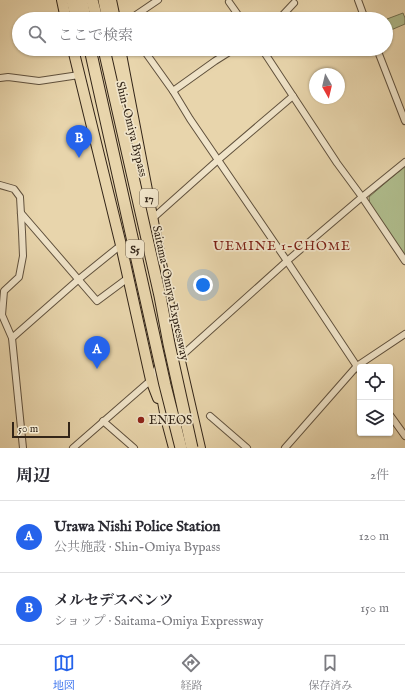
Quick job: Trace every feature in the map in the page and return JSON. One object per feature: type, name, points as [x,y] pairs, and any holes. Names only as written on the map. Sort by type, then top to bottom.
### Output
[{"type":"highway","points":[[62,0],[65,12]]},
{"type":"highway","points":[[72,0],[75,12]]},
{"type":"highway","points":[[81,0],[84,12]]},
{"type":"highway","points":[[88,0],[91,12]]},
{"type":"highway","points":[[92,0],[95,12]]},
{"type":"highway","points":[[104,0],[107,12]]},
{"type":"highway","points":[[111,0],[114,12]]},
{"type":"highway","name":"17","points":[[75,56],[121,245],[151,380],[166,418]]},
{"type":"highway","points":[[87,56],[98,83]]},
{"type":"highway","name":"Saitama-Omiya Expressway","points":[[93,56],[163,377],[181,448]]},
{"type":"highway","name":"Shin-Omiya Bypass","points":[[94,56],[114,143],[166,418],[174,448]]},
{"type":"highway","name":"Shin-Omiya Bypass","points":[[101,56],[120,141],[177,348],[178,359],[200,448]]},
{"type":"highway","name":"Saitama-Omiya Expressway","points":[[106,56],[160,296],[192,448]]},
{"type":"highway","points":[[114,56],[152,238],[160,296]]},
{"type":"highway","name":"17","points":[[121,56],[177,348]]},
{"type":"street","points":[[140,12],[158,0]]},
{"type":"street","points":[[358,0],[362,12]]},
{"type":"street","points":[[229,2],[236,12]]},
{"type":"street","points":[[286,12],[294,3]]},
{"type":"street","points":[[148,56],[357,367]]},
{"type":"street","points":[[173,91],[224,56]]},
{"type":"street","points":[[267,56],[337,163],[405,261]]},
{"type":"street","points":[[380,56],[405,121]]},
{"type":"street","points":[[0,78],[8,77],[39,81],[80,75]]},
{"type":"street","points":[[152,219],[293,96]]},
{"type":"street","points":[[178,359],[287,262],[405,162]]},
{"type":"street","points":[[0,185],[14,189],[20,197],[23,256],[19,278],[4,291],[1,315],[12,338],[23,448]]},
{"type":"street","points":[[21,213],[98,301],[128,278]]},
{"type":"street","points":[[12,338],[79,279],[121,245]]},
{"type":"street","points":[[364,364],[405,334]]},
{"type":"street","points":[[73,448],[151,380],[157,368]]},
{"type":"street","points":[[285,448],[357,369]]},
{"type":"street","points":[[210,416],[247,448]]},
{"type":"street","points":[[393,419],[405,436]]},
{"type":"street","points":[[103,421],[134,448]]},
{"type":"green space","points":[[403,13],[405,24],[393,29],[393,17]]},
{"type":"green space","points":[[405,166],[405,256],[370,207],[369,197]]},
{"type":"place","name":"メルセデスベンツ","points":[[79,158]]},
{"type":"place","name":"Urawa Nishi Police Station","points":[[97,369]]},
{"type":"place","name":"ENEOS","points":[[141,420]]},
{"type":"district","name":"UEMINE 1-CHOME","points":[[282,245]]}]
